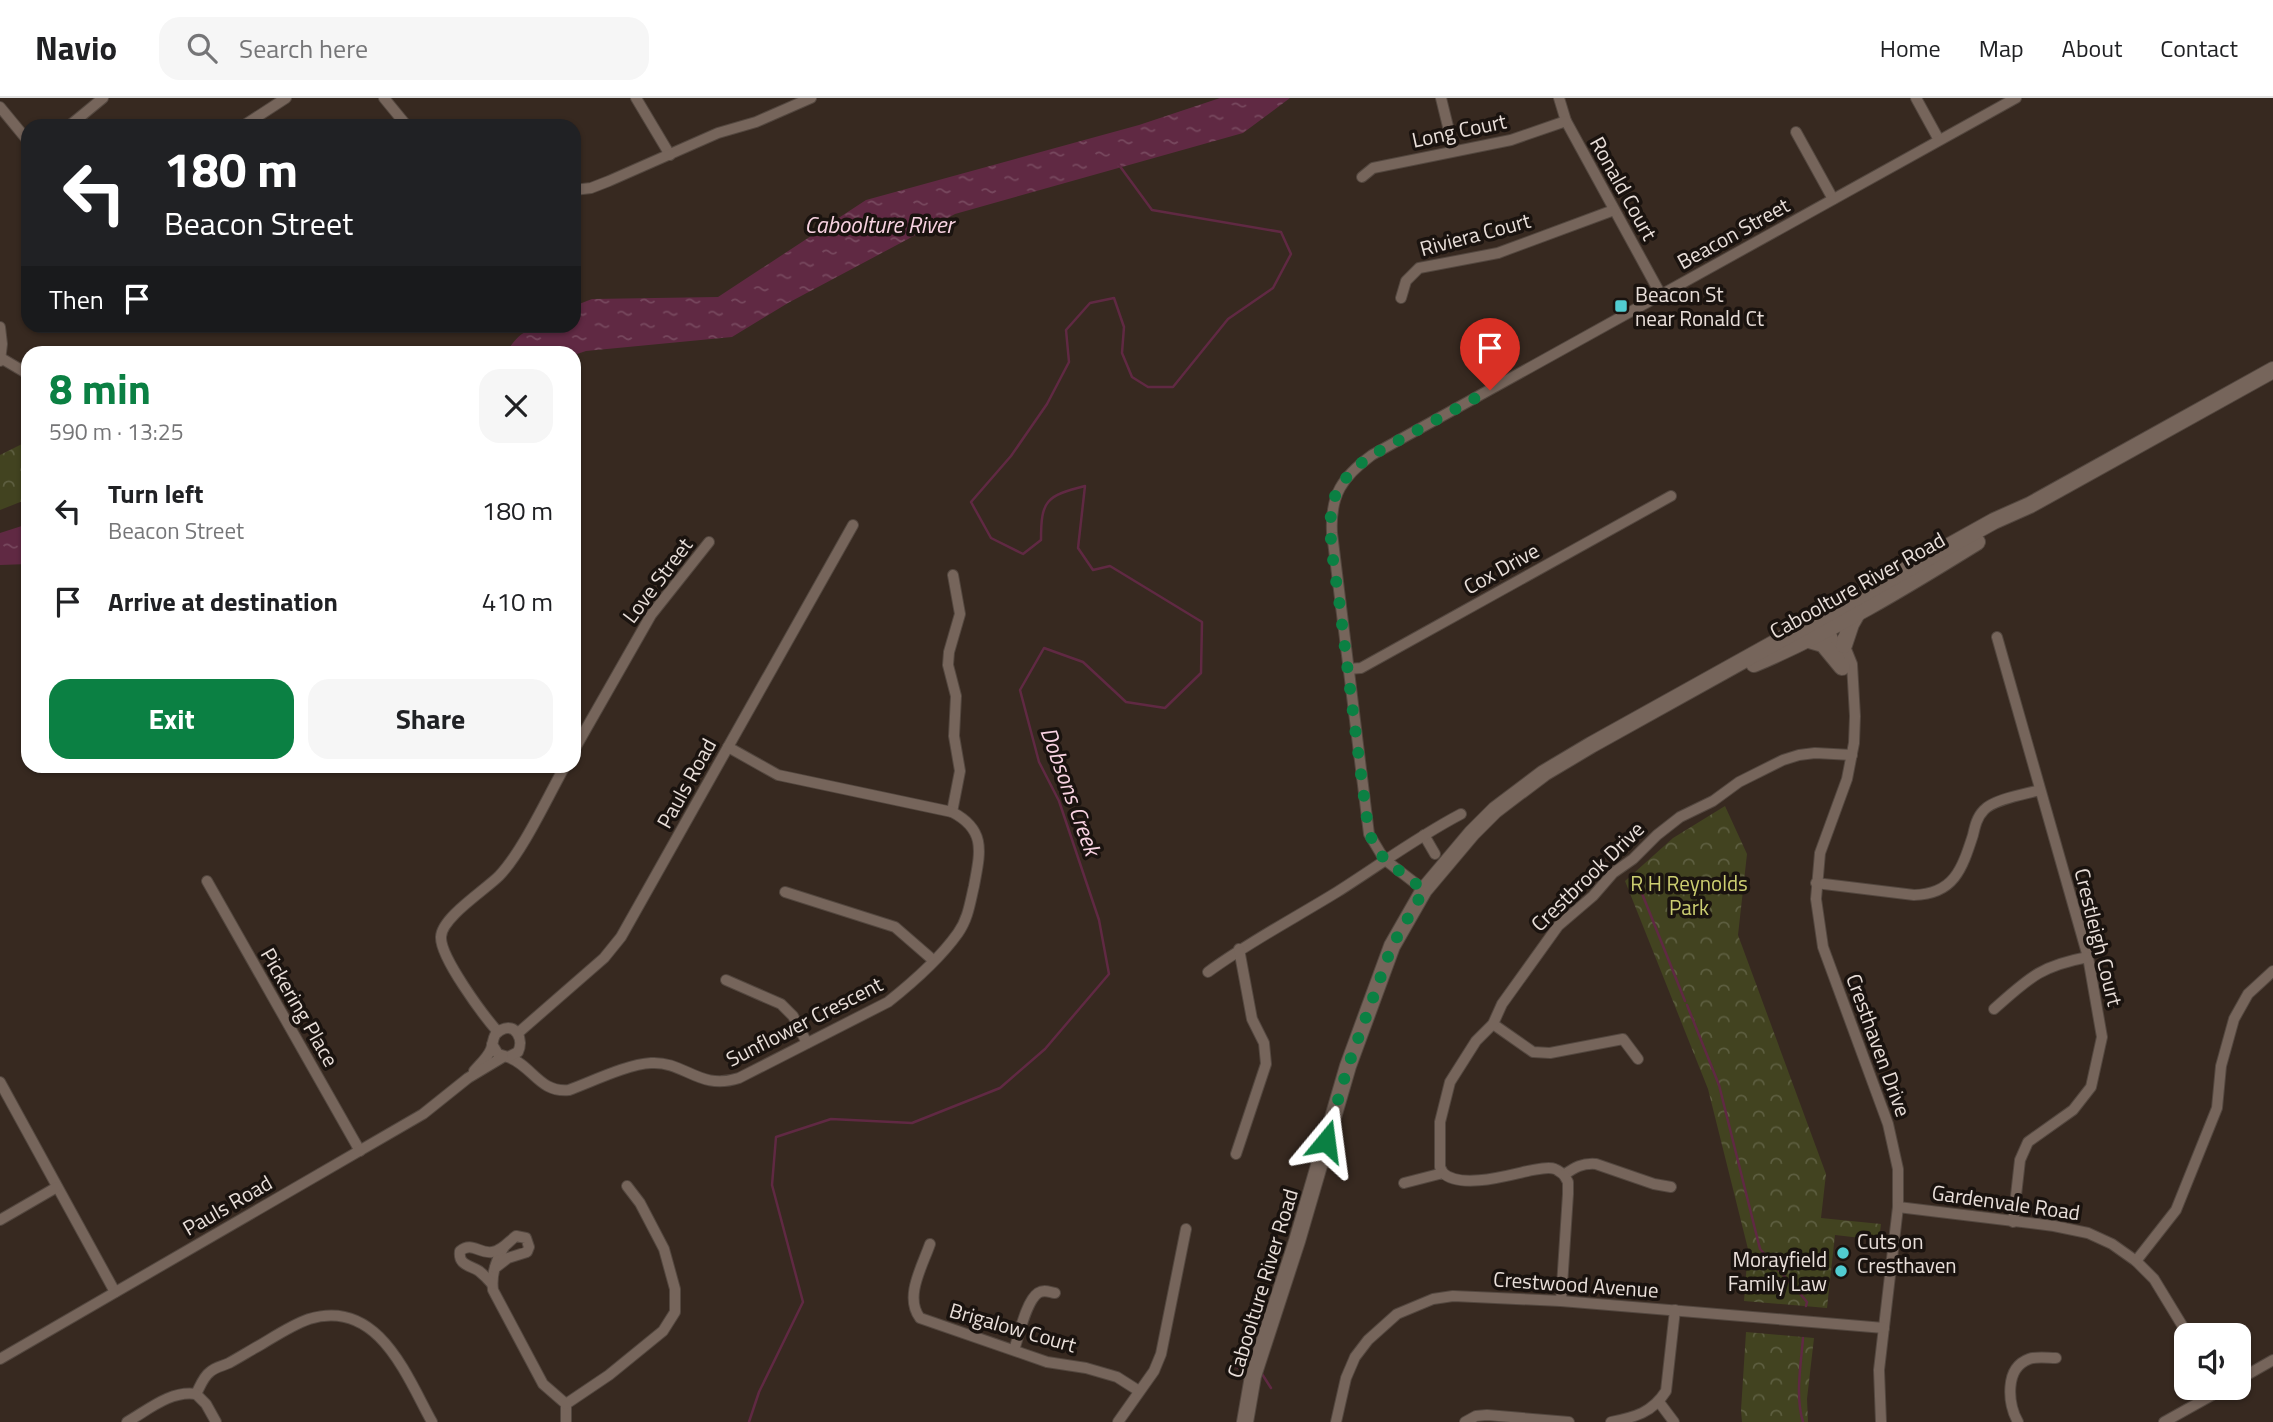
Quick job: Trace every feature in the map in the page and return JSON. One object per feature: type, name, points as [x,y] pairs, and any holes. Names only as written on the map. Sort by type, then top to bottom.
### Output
[{"type":"main road","name":"Caboolture River Road","points":[[1245,1422],[1253,1376],[1297,1241],[1348,1066],[1392,946],[1424,890],[1472,833],[1495,810],[1544,773],[1696,688],[1830,619],[1994,522],[2030,505],[2273,370]]},
{"type":"main road","name":"Caboolture River Road","points":[[1696,688],[1806,639],[1830,619],[1859,610],[1955,556],[2030,505]]},
{"type":"main road","points":[[1844,645],[1859,610]]},
{"type":"main road","points":[[1806,639],[1823,645],[1842,667]]},
{"type":"street","points":[[77,119],[103,98]]},
{"type":"street","points":[[254,119],[286,98]]},
{"type":"street","points":[[384,98],[401,119]]},
{"type":"street","points":[[636,98],[670,155]]},
{"type":"street","points":[[581,189],[591,188],[811,98]]},
{"type":"street","points":[[1441,98],[1454,151]]},
{"type":"street","name":"Ronald Court","points":[[1559,98],[1566,121],[1661,295]]},
{"type":"street","points":[[1916,98],[1939,140]]},
{"type":"street","name":"Beacon Street","points":[[1424,890],[1384,859],[1369,834],[1331,514],[1335,495],[1348,474],[1372,455],[2016,98]]},
{"type":"street","points":[[0,107],[21,132]]},
{"type":"street","name":"Long Court","points":[[1362,177],[1373,168],[1511,141],[1566,121]]},
{"type":"street","points":[[1796,132],[1833,199]]},
{"type":"street","name":"Riviera Court","points":[[1401,298],[1406,281],[1419,268],[1498,253],[1614,210]]},
{"type":"street","points":[[0,327],[0,359],[21,370]]},
{"type":"street","name":"Cox Drive","points":[[1348,670],[1362,668],[1671,496]]},
{"type":"street","name":"Pauls Road","points":[[517,1033],[604,958],[621,937],[853,525]]},
{"type":"street","name":"Love Street","points":[[581,738],[650,615],[709,542]]},
{"type":"street","points":[[728,747],[778,775],[952,812],[960,771],[954,736],[956,696],[948,665],[960,614],[953,575]]},
{"type":"street","name":"Cresthaven Drive","points":[[1830,619],[1852,663],[1855,716],[1847,779],[1824,839],[1816,884],[1817,915],[1823,947],[1893,1139],[1898,1169],[1898,1207],[1880,1370],[1881,1422]]},
{"type":"street","name":"Cresthaven Drive","points":[[1830,619],[1842,667],[1852,687]]},
{"type":"street","name":"Crestleigh Court","points":[[1997,637],[2088,957],[2102,1037],[2091,1087],[2073,1110],[2028,1142],[2020,1160],[2013,1222]]},
{"type":"street","name":"Crestbrook Drive","points":[[1443,1173],[1440,1167],[1440,1122],[1450,1082],[1476,1041],[1493,1024],[1502,1004],[1558,926],[1593,896],[1614,873],[1680,817],[1713,801],[1739,782],[1783,760],[1815,753],[1852,755]]},
{"type":"street","points":[[498,1032],[470,996],[442,946],[441,932],[449,920],[499,876],[513,858],[561,773]]},
{"type":"street","points":[[1816,884],[1914,895],[1940,891],[1960,871],[1983,810],[2004,800],[2040,790]]},
{"type":"street","name":"Sunflower Crescent","points":[[505,1057],[535,1076],[549,1089],[558,1091],[569,1090],[653,1062],[705,1080],[727,1082],[888,1002],[906,988],[964,924],[980,855],[975,830],[965,819],[952,812]]},
{"type":"street","points":[[1208,972],[1384,859],[1461,814]]},
{"type":"street","points":[[1424,835],[1435,855]]},
{"type":"street","name":"Pickering Place","points":[[206,881],[360,1151]]},
{"type":"street","points":[[785,892],[895,927],[933,960]]},
{"type":"street","points":[[1236,1154],[1266,1064],[1265,1043],[1252,1019],[1240,949]]},
{"type":"street","points":[[1994,1009],[2034,974],[2059,962],[2088,957]]},
{"type":"street","points":[[2136,1261],[2176,1210],[2217,1108],[2221,1066],[2234,1019],[2248,994],[2273,971]]},
{"type":"street","points":[[726,980],[781,1004],[793,1016],[807,1043]]},
{"type":"street","points":[[1493,1024],[1533,1052],[1550,1053],[1623,1039],[1637,1059]]},
{"type":"street","points":[[506,1028],[517,1033],[520,1037],[518,1052],[505,1057],[494,1050],[492,1044],[498,1032],[506,1028]]},
{"type":"street","name":"Pauls Road","points":[[468,1078],[491,1051],[492,1044]]},
{"type":"street","points":[[520,1047],[535,1076]]},
{"type":"street","name":"Pauls Road","points":[[0,1359],[423,1114],[468,1078],[505,1057]]},
{"type":"street","points":[[1,1085],[115,1292]]},
{"type":"street","points":[[1564,1175],[1576,1166],[1596,1164],[1654,1184],[1671,1187]]},
{"type":"street","points":[[1405,1183],[1443,1173],[1459,1181],[1544,1168],[1556,1169],[1564,1175],[1568,1182],[1568,1194],[1561,1301]]},
{"type":"street","points":[[566,1404],[609,1375],[663,1331],[675,1312],[675,1289],[664,1249],[640,1203],[627,1186]]},
{"type":"street","points":[[0,1220],[57,1187]]},
{"type":"street","name":"Gardenvale Road","points":[[1898,1207],[2088,1233],[2112,1244],[2136,1261],[2154,1279],[2181,1323]]},
{"type":"street","points":[[1118,1422],[1154,1371],[1161,1354],[1186,1230]]},
{"type":"street","points":[[492,1284],[476,1269],[462,1262],[460,1251],[467,1246],[492,1252],[522,1236],[528,1242],[527,1252],[508,1258],[495,1268]]},
{"type":"street","name":"Brigalow Court","points":[[930,1244],[913,1295],[920,1318],[928,1323],[1048,1362],[1118,1377],[1139,1391]]},
{"type":"street","points":[[504,1247],[492,1284],[495,1296],[542,1384],[566,1404]]},
{"type":"street","points":[[1014,1350],[1030,1302],[1038,1293],[1055,1293]]},
{"type":"street","name":"Crestwood Avenue","points":[[1336,1422],[1346,1378],[1355,1357],[1380,1326],[1413,1306],[1453,1296],[1561,1301],[1884,1328]]},
{"type":"street","points":[[1612,1422],[1647,1412],[1665,1391],[1669,1377],[1675,1310]]},
{"type":"street","points":[[196,1394],[204,1378],[215,1368],[228,1364],[293,1326],[330,1316],[347,1318],[365,1325],[381,1336],[393,1351],[432,1422]]},
{"type":"street","points":[[2018,1422],[2010,1404],[2015,1370],[2031,1357],[2056,1358]]},
{"type":"street","points":[[2251,1373],[2273,1360]]},
{"type":"street","points":[[127,1422],[172,1396],[181,1394],[196,1394],[206,1404],[216,1422]]},
{"type":"street","points":[[2164,1422],[2202,1400]]},
{"type":"street","points":[[1658,1402],[1674,1422]]},
{"type":"street","points":[[566,1404],[566,1422]]},
{"type":"street","points":[[1465,1422],[1476,1416],[1488,1415],[1569,1422]]},
{"type":"green space","points":[[21,444],[21,502],[0,510],[0,455]]},
{"type":"green space","name":"R H Reynolds Park","points":[[1725,806],[1747,854],[1738,935],[1826,1174],[1821,1218],[1881,1224],[1879,1240],[1835,1235],[1827,1308],[1744,1301],[1748,1249],[1708,1089],[1625,881],[1673,838]]},
{"type":"green space","points":[[1814,1243],[1824,1245],[1827,1258],[1805,1255],[1808,1246]]},
{"type":"green space","points":[[1746,1332],[1814,1338],[1807,1399],[1808,1422],[1742,1422]]},
{"type":"water","name":"Caboolture River","points":[[1220,98],[1290,98],[1243,133],[955,214],[788,303],[732,337],[581,353],[581,346],[511,346],[524,333],[581,333],[581,303],[592,299],[718,297],[866,200],[1139,125]]},
{"type":"water","points":[[21,526],[21,564],[0,565],[0,533]]},
{"type":"waterway","name":"Dobsons Creek","points":[[749,1422],[759,1392],[803,1302],[772,1185],[776,1137],[831,1119],[912,1123],[1000,1088],[1045,1049],[1109,974],[1099,920],[1059,801],[1039,762],[1020,690],[1044,648],[1083,662],[1126,702],[1165,708],[1201,673],[1202,622],[1110,566],[1093,570],[1078,548],[1085,486],[1062,493],[1048,502],[1042,516],[1041,540],[1023,554],[991,538],[971,502],[1011,456],[1047,404],[1069,362],[1066,330],[1090,303],[1114,298],[1124,327],[1122,353],[1132,377],[1148,387],[1173,387],[1228,319],[1273,288],[1291,254],[1281,232],[1152,210],[1119,165]]},
{"type":"waterway","points":[[1637,881],[1685,1001]]},
{"type":"waterway","points":[[1687,1005],[1719,1085],[1760,1249],[1807,1302],[1806,1306]]},
{"type":"waterway","points":[[1803,1338],[1799,1391],[1803,1422]]},
{"type":"waterway","points":[[1233,1366],[1246,1370]]},
{"type":"waterway","points":[[1262,1374],[1271,1388]]},
{"type":"place","name":"Beacon St near Ronald Ct","points":[[1621,306]]},
{"type":"place","name":"Cuts on Cresthaven","points":[[1843,1253]]},
{"type":"place","name":"Morayfield Family Law","points":[[1841,1271]]},
{"type":"route","points":[[1326,1141],[1348,1066],[1392,946],[1424,890],[1384,859],[1369,834],[1336,578],[1331,514],[1335,495],[1354,468],[1372,455],[1490,390]]}]
